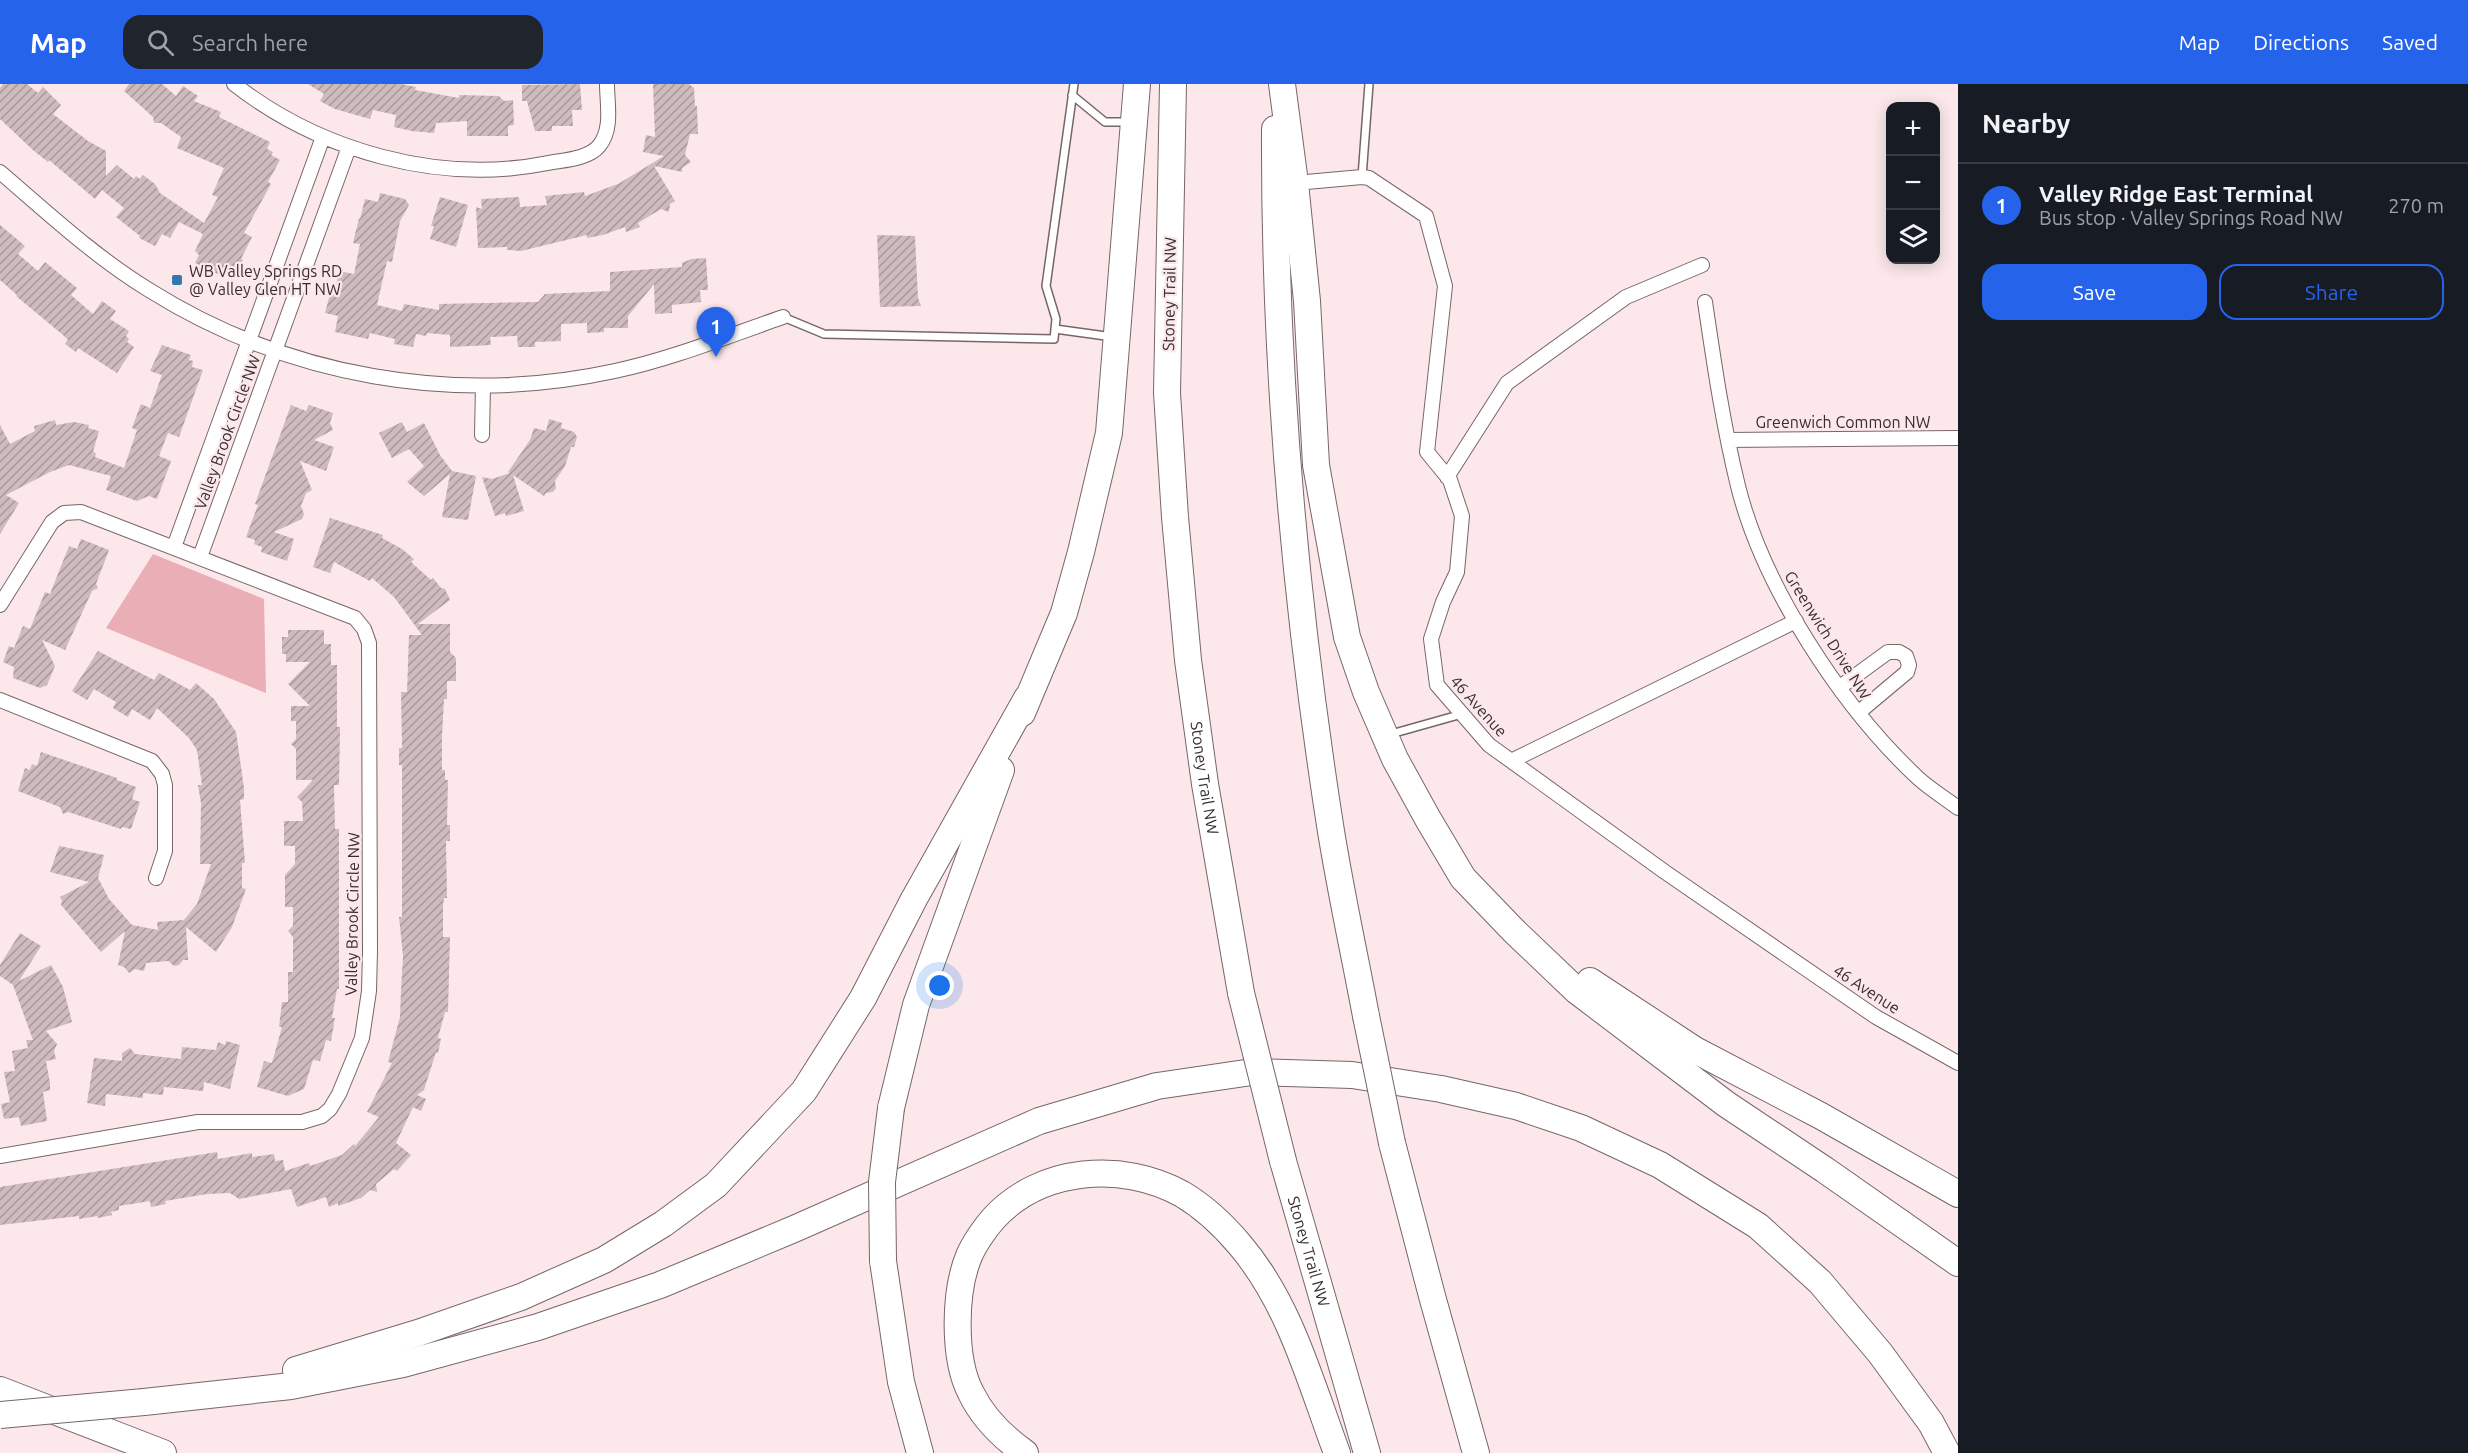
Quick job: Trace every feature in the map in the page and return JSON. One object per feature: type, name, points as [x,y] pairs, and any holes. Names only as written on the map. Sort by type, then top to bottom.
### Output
[{"type":"highway","points":[[920,1453],[901,1382],[883,1262],[882,1182],[891,1108],[916,1005],[1027,698],[1064,613],[1082,552],[1109,433],[1137,84]]},
{"type":"highway","name":"Stoney Trail NW","points":[[1173,84],[1167,393],[1188,660],[1205,783],[1241,993],[1283,1161],[1364,1443]]},
{"type":"highway","points":[[1275,84],[1277,314],[1291,508],[1307,663],[1330,826],[1392,1143],[1473,1444]]},
{"type":"highway","points":[[1282,84],[1307,301],[1316,465],[1347,637],[1366,692],[1385,736],[1428,819],[1463,878],[1514,931],[1578,991],[1726,1104],[1958,1263]]},
{"type":"highway","points":[[144,1402],[301,1369],[418,1333],[521,1297],[604,1260],[663,1224],[716,1185],[804,1091],[864,998],[915,899],[1027,698]]},
{"type":"highway","points":[[1514,931],[1695,1050],[1821,1116],[1958,1194]]},
{"type":"highway","points":[[0,1415],[291,1386],[403,1364],[538,1327],[660,1285],[794,1229],[1039,1121],[1157,1086],[1252,1072],[1352,1076],[1441,1089],[1516,1106],[1581,1128],[1660,1165],[1758,1226],[1820,1282],[1880,1353],[1930,1424],[1947,1453]]},
{"type":"highway","points":[[1025,1453],[1003,1437],[971,1393],[962,1364],[957,1344],[958,1301],[969,1256],[994,1218],[1028,1192],[1060,1177],[1109,1173],[1144,1179],[1181,1194],[1213,1217],[1240,1245],[1266,1281],[1297,1343],[1333,1444]]},
{"type":"highway","points":[[0,1390],[163,1453]]},
{"type":"street","points":[[234,84],[301,127],[349,147],[408,162],[458,168],[524,166],[570,159],[594,150],[604,138],[608,119],[607,84]]},
{"type":"street","name":"Valley Brook Circle NW","points":[[174,547],[323,137]]},
{"type":"street","name":"Valley Brook Circle NW","points":[[200,557],[349,147]]},
{"type":"street","points":[[0,172],[86,245],[147,289],[186,312],[274,351],[356,375],[392,381],[483,386],[550,383],[615,371],[701,346],[783,317]]},
{"type":"street","points":[[1295,183],[1362,177]]},
{"type":"street","name":"46 Avenue","points":[[1362,177],[1369,178],[1426,216],[1446,286],[1427,452],[1447,477],[1462,516],[1457,572],[1443,602],[1431,639],[1437,685],[1489,745],[1665,872],[1876,1017],[1958,1063]]},
{"type":"street","points":[[1447,477],[1507,383],[1626,297],[1702,265]]},
{"type":"street","name":"Greenwich Drive NW","points":[[1705,302],[1716,383],[1738,488],[1774,583],[1796,621],[1858,713],[1919,780],[1958,808]]},
{"type":"street","points":[[482,435],[483,386]]},
{"type":"street","name":"Greenwich Common NW","points":[[1728,440],[1958,438]]},
{"type":"street","name":"Valley Brook Circle NW","points":[[0,605],[47,528],[64,513],[81,512],[355,618],[369,643],[370,951],[369,991],[362,1038],[330,1109],[311,1121],[198,1122],[0,1156]]},
{"type":"street","points":[[1511,760],[1796,621]]},
{"type":"street","points":[[1840,687],[1888,652],[1899,652],[1906,656],[1909,665],[1907,672],[1858,713]]},
{"type":"street","points":[[0,700],[152,761],[162,774],[165,785],[165,851],[156,878]]},
{"type":"lane","points":[[783,317],[824,334],[1054,339],[1056,320],[1046,286],[1074,84]]},
{"type":"lane","points":[[1362,177],[1369,84]]},
{"type":"lane","points":[[1072,95],[1105,122],[1133,122]]},
{"type":"lane","points":[[1055,328],[1118,337]]},
{"type":"lane","points":[[1385,736],[1462,714]]},
{"type":"shaded area","points":[[153,554],[264,599],[266,693],[106,628]]},
{"type":"building","points":[[3,84],[27,84],[38,93],[43,87],[61,105],[53,114],[88,141],[106,151],[106,176],[117,165],[134,179],[136,176],[140,179],[143,175],[155,184],[160,193],[204,223],[218,197],[212,195],[224,168],[177,148],[181,137],[161,123],[154,123],[153,117],[124,91],[129,84],[162,84],[176,96],[183,86],[198,96],[194,101],[221,112],[219,117],[270,142],[267,149],[273,152],[271,155],[280,160],[268,182],[271,184],[244,233],[252,237],[236,275],[225,270],[222,276],[195,263],[199,255],[195,251],[203,234],[179,222],[170,238],[162,234],[155,246],[139,238],[140,236],[116,217],[124,208],[102,190],[95,199],[49,160],[48,162],[34,151],[0,119],[0,88]]},
{"type":"building","points":[[308,84],[401,84],[416,87],[415,90],[459,98],[459,95],[499,96],[504,101],[513,100],[514,125],[508,126],[508,136],[467,136],[467,121],[436,123],[434,133],[412,131],[394,127],[396,115],[373,110],[370,119],[335,109],[320,101],[324,94]]},
{"type":"building","points":[[580,84],[582,110],[572,110],[573,126],[552,126],[552,131],[535,131],[527,101],[522,101],[522,85]]},
{"type":"building","points":[[653,84],[689,84],[694,88],[695,106],[697,106],[698,134],[690,134],[685,155],[691,162],[682,168],[682,172],[654,166],[675,201],[670,204],[669,212],[661,209],[638,223],[640,227],[626,232],[625,227],[603,235],[587,238],[587,235],[521,251],[507,250],[507,247],[478,248],[476,207],[482,209],[481,199],[519,197],[520,207],[547,205],[545,196],[584,192],[585,196],[618,184],[664,156],[643,152],[646,135],[655,137]]},
{"type":"building","points":[[380,193],[405,199],[409,205],[400,221],[392,262],[387,261],[377,305],[402,311],[404,304],[439,310],[439,304],[538,302],[545,294],[610,291],[610,272],[682,267],[682,263],[691,259],[706,258],[708,290],[700,290],[701,302],[672,305],[672,313],[655,314],[654,284],[628,316],[628,328],[604,328],[604,332],[587,333],[587,323],[561,324],[561,341],[535,342],[535,347],[518,347],[517,336],[490,337],[491,345],[450,347],[450,335],[416,334],[413,347],[394,344],[395,339],[370,333],[368,339],[335,332],[338,316],[325,313],[330,294],[334,295],[339,271],[354,274],[360,244],[353,243],[365,199],[378,202]]},
{"type":"building","points":[[440,197],[468,205],[456,247],[430,239],[434,226],[431,226]]},
{"type":"building","points":[[0,225],[25,246],[18,254],[38,271],[45,262],[77,288],[71,295],[93,314],[102,301],[116,311],[110,319],[129,331],[126,336],[129,339],[127,342],[134,347],[117,373],[78,348],[76,352],[65,344],[68,340],[63,335],[0,280]]},
{"type":"building","points":[[877,235],[915,236],[918,298],[921,306],[880,307]]},
{"type":"building","points":[[162,345],[191,355],[189,360],[193,361],[192,367],[203,370],[179,437],[168,433],[159,456],[171,461],[157,499],[149,496],[137,501],[106,490],[111,476],[69,465],[50,472],[6,495],[19,503],[0,534],[0,425],[10,444],[35,431],[34,426],[55,420],[56,425],[74,422],[89,425],[88,428],[99,431],[93,452],[96,453],[95,457],[124,468],[137,430],[132,428],[141,404],[150,408],[162,375],[150,371]]},
{"type":"building","points":[[291,405],[306,411],[309,405],[333,413],[330,423],[333,430],[314,440],[334,447],[326,471],[300,461],[312,490],[306,493],[301,506],[304,514],[302,519],[274,532],[294,539],[287,561],[261,552],[262,547],[254,544],[255,540],[246,537],[258,505],[255,504]]},
{"type":"building","points":[[549,419],[562,423],[561,428],[574,432],[577,437],[565,466],[555,481],[556,488],[544,496],[513,475],[524,511],[506,516],[505,513],[495,516],[482,477],[492,479],[510,473],[508,472],[530,440],[534,428],[546,431]]},
{"type":"building","points":[[402,422],[407,432],[424,423],[440,455],[452,471],[476,476],[468,520],[442,517],[450,474],[424,496],[407,482],[424,466],[409,449],[392,458],[379,433]]},
{"type":"building","points":[[330,518],[383,535],[382,538],[402,549],[414,559],[411,562],[445,589],[450,600],[418,624],[450,624],[450,652],[456,658],[456,681],[447,681],[442,736],[442,770],[445,770],[445,780],[448,780],[447,825],[450,825],[450,841],[446,841],[447,898],[444,898],[443,906],[443,937],[450,937],[448,1012],[445,1012],[438,1038],[441,1039],[438,1053],[436,1052],[424,1090],[417,1095],[426,1099],[421,1111],[413,1107],[396,1143],[411,1155],[397,1171],[394,1169],[376,1184],[377,1192],[370,1190],[361,1198],[338,1206],[338,1203],[329,1207],[326,1197],[297,1207],[291,1189],[239,1199],[230,1193],[207,1194],[165,1201],[166,1204],[151,1207],[150,1201],[119,1206],[119,1210],[111,1212],[112,1215],[98,1218],[97,1216],[79,1219],[79,1216],[0,1225],[0,1187],[217,1152],[218,1159],[252,1153],[252,1157],[274,1154],[275,1161],[283,1160],[285,1171],[309,1163],[310,1166],[342,1155],[354,1144],[355,1146],[379,1117],[367,1112],[392,1063],[388,1062],[400,1017],[403,956],[399,917],[402,917],[402,765],[399,765],[399,748],[402,748],[401,692],[407,692],[409,635],[422,635],[394,597],[372,578],[370,581],[334,562],[330,573],[313,567]]},
{"type":"building","points":[[81,539],[109,550],[96,584],[98,588],[92,591],[65,650],[42,640],[55,666],[47,685],[40,688],[13,678],[14,667],[3,662],[9,646],[14,648],[23,626],[30,629],[45,592],[50,594],[69,546],[77,549]]},
{"type":"building","points":[[288,630],[324,630],[324,644],[331,644],[331,665],[337,665],[337,727],[340,727],[339,785],[334,785],[335,829],[339,829],[339,989],[337,989],[332,1018],[335,1018],[331,1041],[326,1040],[320,1061],[313,1060],[304,1089],[288,1096],[257,1087],[264,1061],[272,1063],[282,1027],[279,1027],[282,1002],[288,1002],[288,972],[293,972],[293,937],[288,931],[293,926],[293,907],[285,907],[285,875],[295,864],[295,846],[284,846],[284,821],[303,821],[302,802],[297,797],[313,780],[296,780],[296,749],[291,744],[296,739],[296,721],[291,721],[291,706],[310,706],[288,684],[310,662],[286,662],[286,654],[282,654],[282,637],[288,637]]},
{"type":"building","points":[[98,651],[154,680],[159,673],[190,690],[196,683],[214,699],[236,732],[244,788],[244,799],[240,800],[245,863],[242,863],[242,888],[246,889],[232,927],[216,952],[186,927],[188,960],[183,960],[179,965],[174,966],[168,961],[146,963],[144,971],[135,969],[129,973],[124,967],[118,965],[125,931],[101,952],[61,905],[60,897],[89,882],[50,872],[59,846],[104,855],[98,878],[109,899],[132,925],[158,930],[157,922],[184,920],[197,904],[211,864],[200,864],[201,803],[198,785],[202,785],[197,750],[189,738],[157,708],[150,720],[132,709],[128,717],[113,708],[116,702],[94,689],[87,700],[72,691]]},
{"type":"building","points":[[41,752],[117,778],[117,780],[136,787],[132,799],[140,802],[131,829],[122,827],[121,829],[68,812],[63,814],[60,807],[18,791],[25,768],[30,770],[32,764],[37,766]]},
{"type":"building","points":[[20,933],[41,946],[19,981],[51,965],[63,987],[72,1022],[46,1031],[57,1044],[54,1051],[56,1059],[46,1061],[50,1083],[50,1090],[43,1092],[47,1121],[21,1126],[19,1117],[4,1119],[1,1104],[10,1102],[4,1072],[15,1071],[12,1051],[28,1048],[26,1040],[33,1040],[13,985],[0,976],[0,965]]},
{"type":"building","points":[[226,1041],[240,1045],[230,1089],[204,1082],[203,1091],[164,1087],[163,1095],[143,1093],[143,1098],[106,1094],[105,1106],[87,1103],[94,1058],[122,1061],[122,1053],[130,1048],[135,1054],[181,1059],[182,1047],[216,1050],[218,1042],[225,1045]]},
{"type":"place","name":"WB Valley Springs RD @ Valley Glen HT NW","points":[[177,280]]},
{"type":"place","name":"Valley Ridge East Terminal","points":[[716,357]]}]
